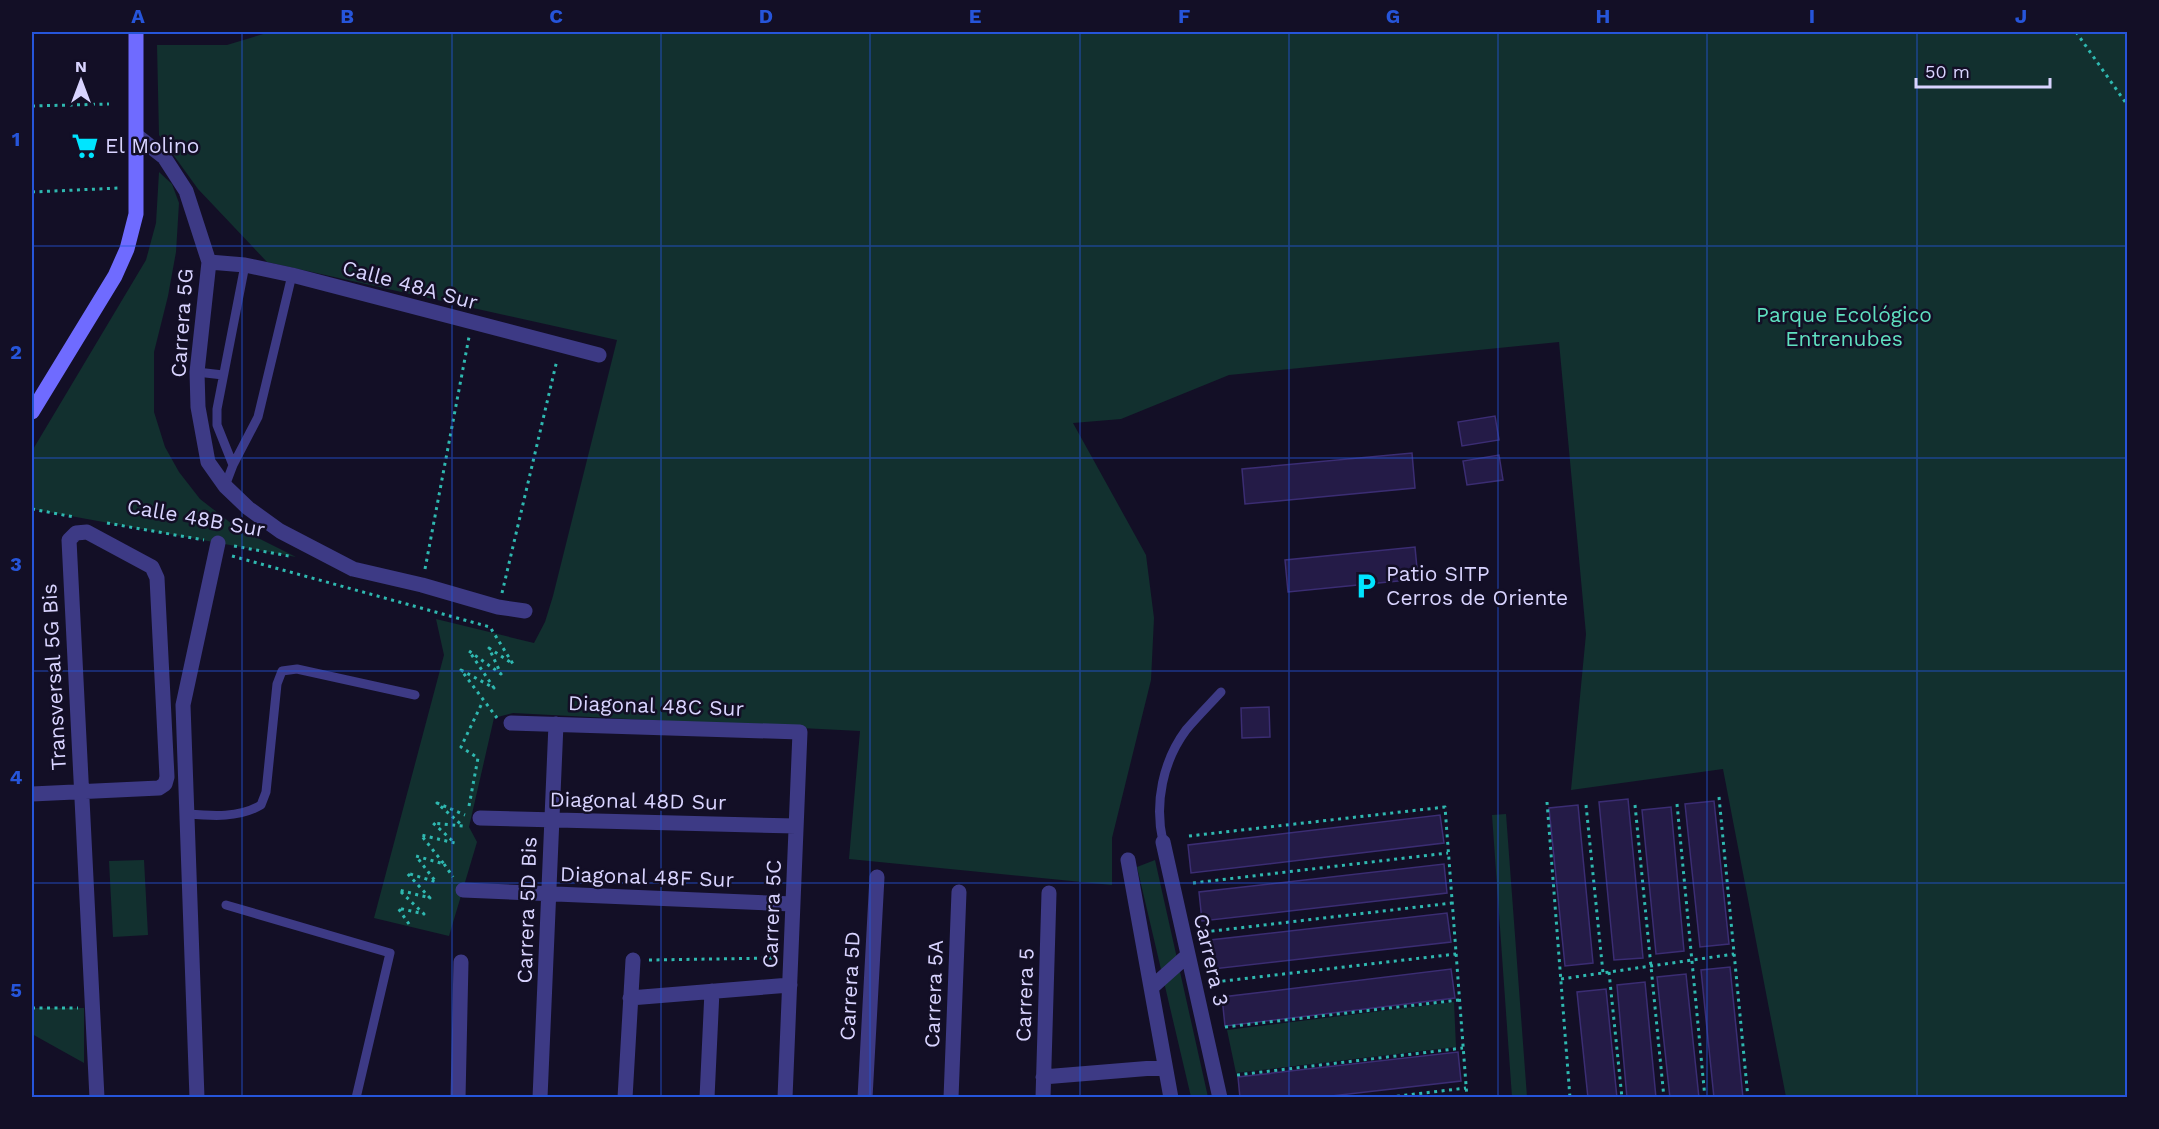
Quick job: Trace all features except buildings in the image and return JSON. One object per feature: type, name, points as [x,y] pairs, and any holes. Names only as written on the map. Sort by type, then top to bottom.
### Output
[{"type":"main road","points":[[32,412],[115,276],[127,249],[136,214],[136,32]]},
{"type":"street","name":"Carrera 5G","points":[[137,136],[164,157],[186,191],[209,262],[197,372],[198,407],[208,462]]},
{"type":"street","name":"Calle 48A Sur","points":[[209,262],[245,265],[292,275],[599,355]]},
{"type":"street","name":"Calle 48B Sur","points":[[208,462],[225,486],[248,508],[280,531],[352,569],[422,585],[498,607],[525,611]]},
{"type":"street","name":"Transversal 5G Bis","points":[[81,792],[159,788],[165,784],[167,777],[157,578],[152,567],[87,532],[76,533],[69,540],[81,792],[97,1098]]},
{"type":"street","points":[[197,1098],[187,814],[184,786],[183,705],[217,547]]},
{"type":"street","name":"Diagonal 48C Sur","points":[[511,723],[800,732]]},
{"type":"street","name":"Carrera 5D Bis","points":[[540,1098],[556,724]]},
{"type":"street","name":"Carrera 5C","points":[[785,1098],[800,732]]},
{"type":"street","points":[[32,794],[81,792]]},
{"type":"street","name":"Diagonal 48D Sur","points":[[480,818],[796,826]]},
{"type":"street","name":"Carrera 3","points":[[1161,837],[1220,1098]]},
{"type":"street","points":[[1128,860],[1171,1098]]},
{"type":"street","name":"Carrera 5D","points":[[866,1098],[878,877]]},
{"type":"street","name":"Diagonal 48F Sur","points":[[463,890],[793,904]]},
{"type":"street","name":"Carrera 5A","points":[[951,1098],[959,892]]},
{"type":"street","name":"Carrera 5","points":[[1043,1098],[1048,893]]},
{"type":"street","points":[[1151,988],[1188,955]]},
{"type":"street","points":[[626,1098],[633,960]]},
{"type":"street","points":[[458,1098],[461,962]]},
{"type":"street","points":[[630,998],[790,985]]},
{"type":"street","points":[[707,1098],[712,991]]},
{"type":"street","points":[[1044,1077],[1165,1067]]},
{"type":"lane","points":[[233,465],[217,425],[217,409],[245,265]]},
{"type":"lane","points":[[225,486],[233,465],[258,417],[292,275]]},
{"type":"lane","points":[[197,372],[223,375]]},
{"type":"lane","points":[[187,814],[237,815],[248,813],[261,805],[266,792],[277,684],[282,671],[297,669],[415,695]]},
{"type":"lane","points":[[1161,837],[1160,802],[1166,765],[1186,731],[1221,692]]},
{"type":"lane","points":[[226,905],[390,953],[356,1098]]},
{"type":"path","points":[[2076,32],[2127,106]]},
{"type":"path","points":[[32,106],[109,104]]},
{"type":"path","points":[[32,192],[108,189]]},
{"type":"path","points":[[422,585],[471,323]]},
{"type":"path","points":[[498,607],[561,346]]},
{"type":"path","points":[[32,509],[82,518]]},
{"type":"path","name":"Calle 48B Sur","points":[[105,522],[217,547],[296,557]]},
{"type":"path","points":[[217,547],[490,627],[513,664],[489,648],[501,674],[469,651],[495,688],[461,670],[500,722],[511,723]]},
{"type":"path","points":[[409,924],[398,908],[424,914],[399,890],[430,898],[407,873],[436,882],[416,856],[444,864],[421,835],[456,843],[433,823],[463,826],[437,803],[467,816],[478,758],[460,747],[483,701]]},
{"type":"path","points":[[1719,797],[1748,1098]]},
{"type":"path","points":[[1547,802],[1570,1098]]},
{"type":"path","points":[[1677,804],[1706,1098]]},
{"type":"path","points":[[1586,805],[1603,973]]},
{"type":"path","points":[[1635,805],[1664,1098]]},
{"type":"path","points":[[1189,836],[1445,807],[1467,1098]]},
{"type":"path","points":[[1193,883],[1448,854]]},
{"type":"path","points":[[1204,932],[1452,903]]},
{"type":"path","points":[[1215,982],[1456,954]]},
{"type":"path","points":[[1561,979],[1734,954]]},
{"type":"path","points":[[633,960],[791,958]]},
{"type":"path","points":[[1610,972],[1622,1098]]},
{"type":"path","points":[[1225,1027],[1459,1000]]},
{"type":"path","points":[[32,1008],[92,1008]]},
{"type":"path","points":[[1237,1075],[1463,1048]]},
{"type":"path","points":[[1382,1098],[1466,1088]]},
{"type":"green space","name":"Parque Ecológico Entrenubes","points":[[270,32],[2127,32],[2127,1097],[1786,1097],[1723,769],[1571,790],[1586,634],[1559,342],[1229,375],[1121,419],[1073,423],[1146,555],[1154,618],[1151,680],[1112,838],[1112,885],[849,859],[860,731],[513,713],[494,718],[469,827],[477,842],[449,936],[374,918],[444,655],[436,619],[534,643],[545,622],[553,596],[617,340],[267,262],[198,189],[159,135],[157,45],[227,45]]},
{"type":"green space","points":[[159,172],[172,184],[179,203],[176,252],[154,352],[154,412],[165,447],[179,472],[200,499],[236,527],[296,557],[32,509],[32,451],[146,260],[156,223]]},
{"type":"green space","points":[[1506,814],[1527,1097],[1512,1097],[1492,815]]},
{"type":"green space","points":[[144,860],[148,935],[113,937],[109,861]]},
{"type":"green space","points":[[1155,860],[1208,1097],[1191,1097],[1137,867]]},
{"type":"green space","points":[[1454,1002],[1456,1047],[1236,1073],[1227,1030]]},
{"type":"green space","points":[[32,1008],[84,1008],[84,1063],[32,1034]]},
{"type":"place","name":"El Molino","points":[[85,146]]},
{"type":"place","name":"Patio SITP Cerros de Oriente","points":[[1366,586]]}]
